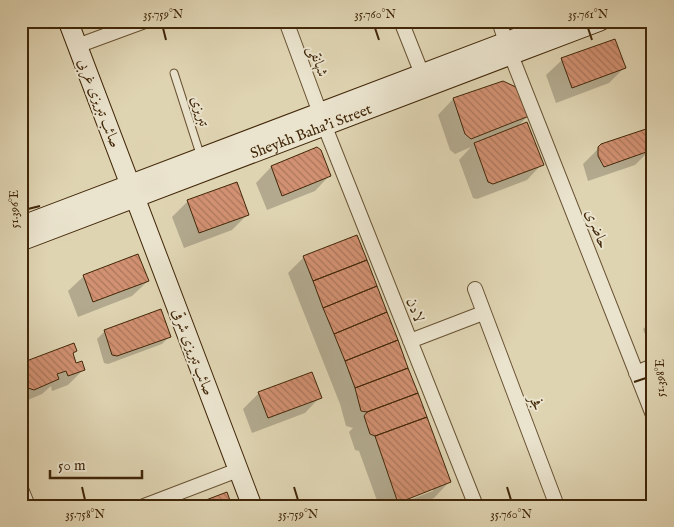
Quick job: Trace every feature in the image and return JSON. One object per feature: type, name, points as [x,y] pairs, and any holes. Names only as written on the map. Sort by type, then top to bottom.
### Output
[{"type":"main road","name":"صائب تبریزی غربی","points":[[68,21],[132,192]]},
{"type":"main road","name":"Sheykh Baha'i Street","points":[[21,226],[132,192],[322,120],[509,48],[561,21]]},
{"type":"main road","name":"Sheykh Baha'i Street","points":[[21,241],[132,192],[201,158],[322,120],[422,74],[600,21]]},
{"type":"main road","name":"صائب تبریزی شرقی","points":[[132,192],[252,506]]},
{"type":"street","points":[[77,46],[145,21]]},
{"type":"street","name":"شهانقی","points":[[286,21],[322,120]]},
{"type":"street","points":[[401,21],[422,74]]},
{"type":"street","name":"حاضری","points":[[499,21],[653,415]]},
{"type":"street","name":"لادن","points":[[322,120],[476,506]]},
{"type":"street","name":"فجر","points":[[475,288],[558,506]]},
{"type":"street","points":[[410,341],[483,313]]},
{"type":"street","points":[[636,372],[653,366]]},
{"type":"street","points":[[144,506],[238,470]]},
{"type":"street","points":[[21,489],[28,506]]},
{"type":"lane","name":"تبریزی","points":[[174,73],[201,158]]},
{"type":"building","points":[[615,39],[626,68],[572,88],[561,58]]},
{"type":"building","points":[[503,81],[518,88],[529,116],[471,139],[465,134],[453,98]]},
{"type":"building","points":[[527,122],[544,165],[493,184],[488,182],[474,143]]},
{"type":"building","points":[[649,128],[653,139],[648,141],[652,150],[604,167],[598,156],[598,147],[601,144]]},
{"type":"building","points":[[317,147],[321,150],[331,176],[282,196],[271,166]]},
{"type":"building","points":[[237,182],[249,215],[199,233],[187,200]]},
{"type":"building","points":[[357,235],[367,260],[313,281],[303,256]]},
{"type":"building","points":[[138,254],[149,281],[93,302],[83,275]]},
{"type":"building","points":[[367,260],[377,286],[323,308],[313,281]]},
{"type":"building","points":[[377,286],[387,312],[334,334],[323,308]]},
{"type":"building","points":[[161,309],[171,337],[117,356],[112,355],[104,330]]},
{"type":"building","points":[[387,312],[398,340],[345,361],[334,334]]},
{"type":"building","points":[[398,340],[408,368],[355,388],[345,361]]},
{"type":"building","points":[[74,343],[77,351],[73,353],[76,363],[82,361],[85,370],[68,376],[66,371],[57,374],[59,379],[34,390],[28,388],[21,363]]},
{"type":"building","points":[[408,368],[418,393],[367,412],[361,411],[355,388]]},
{"type":"building","points":[[312,372],[322,398],[268,418],[258,392]]},
{"type":"building","points":[[418,393],[427,417],[375,436],[370,434],[364,416],[367,412]]},
{"type":"building","points":[[427,417],[451,482],[398,503],[375,436]]},
{"type":"building","points":[[227,492],[232,506],[190,506]]}]
